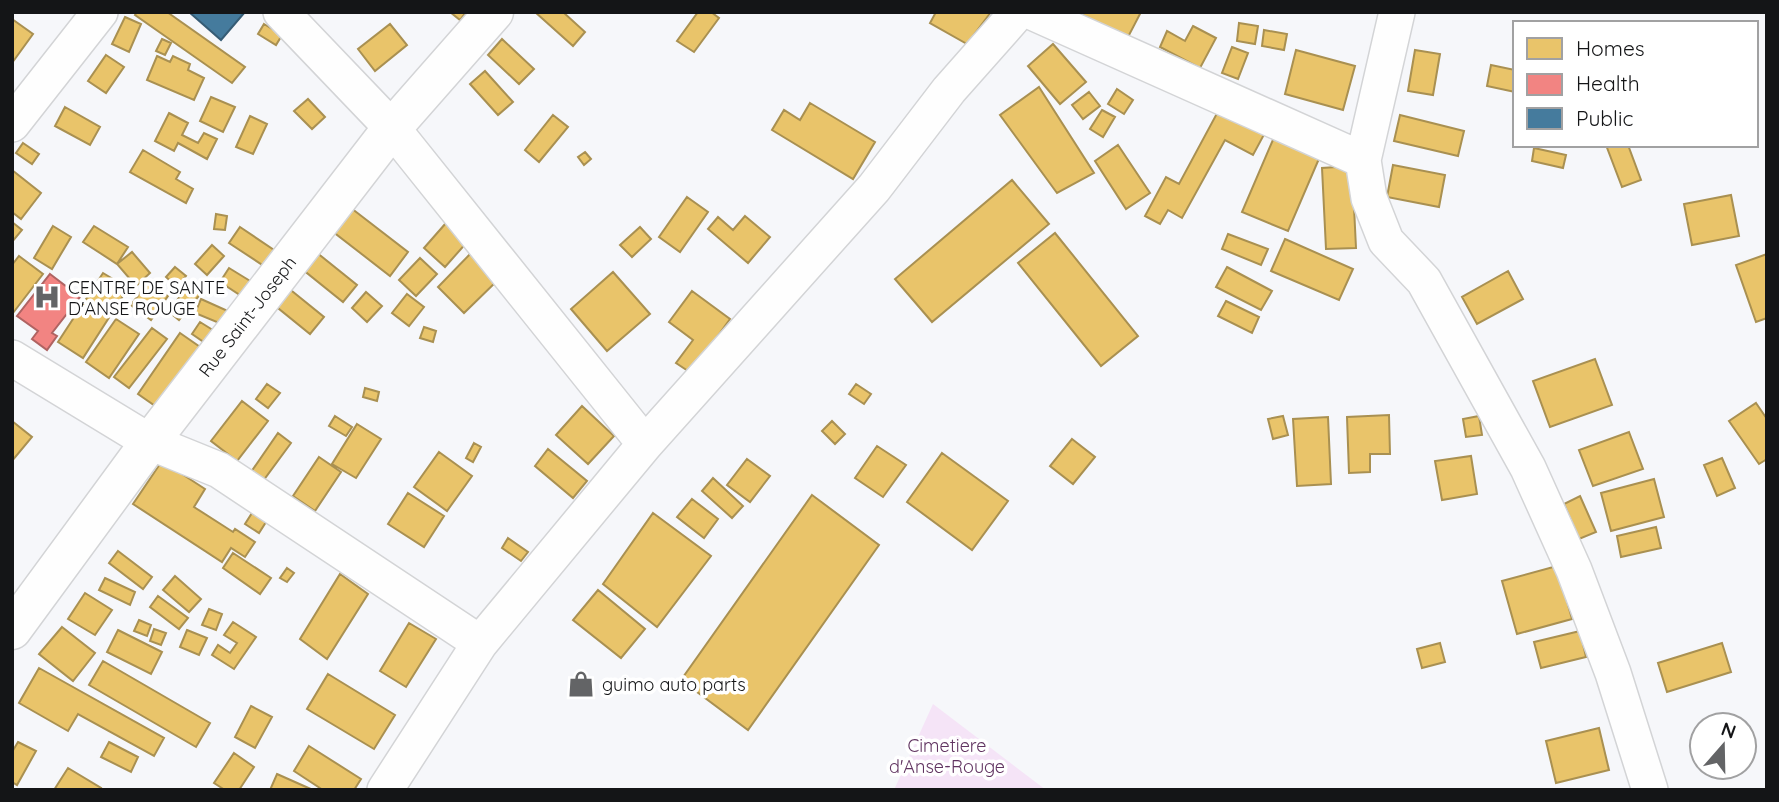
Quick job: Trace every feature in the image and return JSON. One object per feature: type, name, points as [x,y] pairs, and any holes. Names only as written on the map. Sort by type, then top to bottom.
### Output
[{"type":"street","points":[[12,124],[100,12]]},
{"type":"street","points":[[281,12],[392,128],[645,444]]},
{"type":"street","name":"Rue Saint-Joseph","points":[[12,631],[150,442],[392,128],[494,12]]},
{"type":"street","points":[[385,790],[480,643],[645,444],[874,188],[949,90],[1018,12]]},
{"type":"street","points":[[1032,12],[1363,160]]},
{"type":"street","points":[[1396,12],[1363,160],[1369,198],[1385,242],[1424,281],[1539,491],[1574,570],[1613,673],[1650,790]]},
{"type":"street","points":[[12,358],[150,442],[219,470],[480,643]]},
{"type":"green space","name":"Cimetiere d'Anse-Rouge","points":[[933,704],[1046,790],[894,790]]},
{"type":"building: Homes","points":[[137,12],[167,12],[245,67],[232,83],[135,15]]},
{"type":"building: Homes","points":[[450,12],[466,12],[460,20]]},
{"type":"building: Homes","points":[[535,12],[563,12],[585,32],[573,46]]},
{"type":"building: Homes","points":[[698,12],[711,12],[719,18],[694,52],[677,41]]},
{"type":"building: Homes","points":[[936,12],[991,12],[967,44],[930,23]]},
{"type":"building: Homes","points":[[1077,12],[1141,12],[1127,39]]},
{"type":"building: Homes","points":[[125,17],[141,24],[129,52],[112,44]]},
{"type":"building: Homes","points":[[12,19],[33,34],[12,63]]},
{"type":"building: Homes","points":[[1239,23],[1258,26],[1255,44],[1237,41]]},
{"type":"building: Homes","points":[[264,24],[282,35],[276,45],[258,34]]},
{"type":"building: Homes","points":[[390,24],[407,45],[375,71],[358,49]]},
{"type":"building: Homes","points":[[1193,26],[1216,38],[1200,68],[1160,47],[1167,31],[1185,41]]},
{"type":"building: Homes","points":[[1264,30],[1287,34],[1284,50],[1262,46]]},
{"type":"building: Homes","points":[[162,39],[171,43],[165,55],[156,51]]},
{"type":"building: Homes","points":[[502,39],[534,69],[519,84],[488,55]]},
{"type":"building: Homes","points":[[1053,44],[1086,82],[1060,104],[1028,66]]},
{"type":"building: Homes","points":[[1232,47],[1248,53],[1238,79],[1222,73]]},
{"type":"building: Homes","points":[[1296,50],[1355,66],[1343,110],[1285,94]]},
{"type":"building: Homes","points":[[1415,50],[1440,54],[1433,95],[1408,91]]},
{"type":"building: Homes","points":[[106,55],[124,67],[106,93],[88,81]]},
{"type":"building: Homes","points":[[157,56],[170,62],[173,56],[190,64],[188,70],[204,78],[194,100],[147,80]]},
{"type":"building: Homes","points":[[1491,65],[1513,70],[1513,92],[1487,86]]},
{"type":"building: Homes","points":[[485,71],[513,102],[498,115],[470,84]]},
{"type":"building: Homes","points":[[1039,87],[1094,173],[1057,193],[1000,115]]},
{"type":"building: Homes","points":[[1117,89],[1133,100],[1124,114],[1108,104]]},
{"type":"building: Homes","points":[[1089,92],[1100,106],[1083,119],[1072,105]]},
{"type":"building: Homes","points":[[211,97],[235,107],[223,132],[200,121]]},
{"type":"building: Homes","points":[[308,99],[325,117],[312,129],[294,111]]},
{"type":"building: Homes","points":[[810,103],[875,142],[853,179],[772,130],[784,110],[800,120]]},
{"type":"building: Homes","points":[[1222,104],[1267,129],[1253,155],[1225,140],[1182,218],[1168,210],[1160,224],[1145,216],[1166,177],[1179,184]]},
{"type":"building: Homes","points":[[65,107],[100,127],[90,145],[55,126]]},
{"type":"building: Homes","points":[[1102,110],[1115,117],[1103,137],[1090,129]]},
{"type":"building: Homes","points":[[169,113],[188,123],[182,135],[198,143],[204,133],[217,139],[207,159],[178,143],[174,151],[155,141]]},
{"type":"building: Homes","points":[[553,115],[568,127],[539,162],[525,150]]},
{"type":"building: Homes","points":[[1400,115],[1464,131],[1458,156],[1394,141]]},
{"type":"building: Homes","points":[[250,116],[267,124],[253,154],[236,147]]},
{"type":"building: Homes","points":[[1275,135],[1321,154],[1288,231],[1242,212]]},
{"type":"building: Homes","points":[[23,143],[39,154],[32,164],[16,153]]},
{"type":"building: Homes","points":[[1118,145],[1150,193],[1126,209],[1095,161]]},
{"type":"building: Homes","points":[[1607,147],[1629,147],[1641,180],[1622,187]]},
{"type":"building: Homes","points":[[1534,148],[1566,155],[1563,168],[1532,161]]},
{"type":"building: Homes","points":[[143,150],[180,172],[176,179],[193,189],[186,203],[130,172]]},
{"type":"building: Homes","points":[[585,152],[591,159],[584,165],[578,157]]},
{"type":"building: Homes","points":[[1393,165],[1445,175],[1439,207],[1387,197]]},
{"type":"building: Homes","points":[[1352,166],[1356,248],[1326,249],[1322,168]]},
{"type":"building: Homes","points":[[12,170],[41,193],[21,219],[12,212]]},
{"type":"building: Homes","points":[[1012,180],[1049,224],[932,322],[895,279]]},
{"type":"building: Homes","points":[[1731,195],[1739,236],[1692,245],[1684,204]]},
{"type":"building: Homes","points":[[687,197],[708,212],[680,252],[659,237]]},
{"type":"building: Homes","points":[[351,208],[408,252],[390,276],[332,231]]},
{"type":"building: Homes","points":[[216,214],[227,216],[225,230],[214,229]]},
{"type":"building: Homes","points":[[745,216],[770,237],[748,263],[708,229],[718,217],[733,230]]},
{"type":"building: Homes","points":[[12,222],[22,230],[12,242]]},
{"type":"building: Homes","points":[[446,223],[468,241],[445,267],[424,248]]},
{"type":"building: Homes","points":[[53,226],[71,237],[52,269],[34,258]]},
{"type":"building: Homes","points":[[94,226],[128,247],[117,264],[83,242]]},
{"type":"building: Homes","points":[[240,227],[280,254],[270,270],[229,243]]},
{"type":"building: Homes","points":[[640,227],[651,239],[632,257],[620,245]]},
{"type":"building: Homes","points":[[1055,233],[1138,336],[1101,366],[1018,263]]},
{"type":"building: Homes","points":[[1228,234],[1268,249],[1261,265],[1222,249]]},
{"type":"building: Homes","points":[[1285,239],[1353,269],[1339,300],[1271,271]]},
{"type":"building: Homes","points":[[212,245],[224,256],[207,275],[195,264]]},
{"type":"building: Homes","points":[[473,251],[500,278],[464,313],[438,287]]},
{"type":"building: Homes","points":[[132,252],[150,273],[136,286],[117,264]]},
{"type":"building: Homes","points":[[316,252],[357,285],[343,302],[302,269]]},
{"type":"building: Homes","points":[[1767,254],[1767,318],[1756,322],[1736,265]]},
{"type":"building: Homes","points":[[19,256],[43,274],[13,313],[12,265]]},
{"type":"building: Homes","points":[[420,258],[437,274],[416,296],[399,280]]},
{"type":"building: Homes","points":[[175,267],[186,276],[177,287],[166,277]]},
{"type":"building: Homes","points":[[1227,267],[1272,291],[1261,310],[1216,287]]},
{"type":"building: Homes","points":[[229,268],[255,284],[246,299],[220,282]]},
{"type":"building: Homes","points":[[1508,271],[1523,299],[1477,324],[1462,297]]},
{"type":"building: Homes","points":[[613,272],[650,314],[607,351],[571,309]]},
{"type":"building: Homes","points":[[103,273],[128,288],[83,358],[58,342]]},
{"type":"building: Homes","points":[[148,282],[168,296],[151,320],[131,305]]},
{"type":"building: Homes","points":[[192,282],[203,291],[179,320],[168,311]]},
{"type":"building: Homes","points":[[287,287],[324,317],[310,334],[273,304]]},
{"type":"building: Homes","points":[[692,291],[730,319],[691,373],[676,363],[693,340],[669,322]]},
{"type":"building: Homes","points":[[366,292],[382,306],[367,322],[352,308]]},
{"type":"building: Homes","points":[[407,294],[424,307],[409,326],[392,313]]},
{"type":"building: Homes","points":[[201,299],[230,312],[224,325],[195,313]]},
{"type":"building: Homes","points":[[1226,301],[1259,317],[1252,333],[1218,316]]},
{"type":"building: Homes","points":[[116,319],[139,334],[109,378],[86,362]]},
{"type":"building: Homes","points":[[200,322],[216,332],[208,345],[192,334]]},
{"type":"building: Homes","points":[[424,327],[436,331],[433,342],[420,338]]},
{"type":"building: Homes","points":[[152,328],[167,339],[129,388],[114,377]]},
{"type":"building: Homes","points":[[180,333],[203,349],[161,410],[138,394]]},
{"type":"building: Homes","points":[[1595,359],[1612,405],[1550,427],[1533,381]]},
{"type":"building: Homes","points":[[267,384],[280,393],[268,408],[256,399]]},
{"type":"building: Homes","points":[[856,384],[871,394],[864,404],[849,394]]},
{"type":"building: Homes","points":[[365,388],[379,392],[377,401],[363,397]]},
{"type":"building: Homes","points":[[242,401],[268,421],[237,461],[211,441]]},
{"type":"building: Homes","points":[[1756,403],[1767,419],[1767,459],[1759,464],[1729,421]]},
{"type":"building: Homes","points":[[582,406],[614,436],[588,464],[556,435]]},
{"type":"building: Homes","points":[[1389,415],[1390,454],[1370,454],[1370,472],[1349,473],[1347,417]]},
{"type":"building: Homes","points":[[335,416],[352,427],[346,436],[329,426]]},
{"type":"building: Homes","points":[[1283,416],[1288,435],[1273,439],[1268,419]]},
{"type":"building: Homes","points":[[1479,416],[1482,435],[1466,437],[1463,419]]},
{"type":"building: Homes","points":[[1328,417],[1331,484],[1297,486],[1293,419]]},
{"type":"building: Homes","points":[[12,421],[32,437],[12,461]]},
{"type":"building: Homes","points":[[832,421],[845,434],[835,444],[822,431]]},
{"type":"building: Homes","points":[[357,424],[381,439],[356,478],[332,464]]},
{"type":"building: Homes","points":[[1629,432],[1643,469],[1593,486],[1579,450]]},
{"type":"building: Homes","points":[[278,433],[291,443],[263,481],[251,472]]},
{"type":"building: Homes","points":[[1072,439],[1095,457],[1073,484],[1050,466]]},
{"type":"building: Homes","points":[[474,443],[481,447],[473,462],[466,458]]},
{"type":"building: Homes","points":[[877,446],[906,465],[883,497],[855,478]]},
{"type":"building: Homes","points":[[548,449],[587,481],[573,498],[535,466]]},
{"type":"building: Homes","points":[[439,452],[472,476],[447,511],[414,487]]},
{"type":"building: Homes","points":[[942,453],[1008,501],[972,550],[907,502]]},
{"type":"building: Homes","points":[[1471,456],[1477,494],[1442,500],[1435,461]]},
{"type":"building: Homes","points":[[319,457],[341,472],[315,511],[293,496]]},
{"type":"building: Homes","points":[[1722,458],[1735,488],[1717,496],[1704,465]]},
{"type":"building: Homes","points":[[747,459],[770,476],[750,502],[727,485]]},
{"type":"building: Homes","points":[[162,461],[205,489],[194,507],[233,532],[235,529],[255,542],[245,557],[231,548],[222,562],[133,504]]},
{"type":"building: Homes","points":[[713,478],[743,506],[732,518],[702,491]]},
{"type":"building: Homes","points":[[1654,479],[1664,517],[1611,531],[1601,493]]},
{"type":"building: Homes","points":[[408,493],[444,516],[424,547],[388,524]]},
{"type":"building: Homes","points":[[812,495],[879,545],[748,730],[681,680]]},
{"type":"building: Homes","points":[[1580,496],[1596,532],[1579,539],[1564,504]]},
{"type":"building: Homes","points":[[692,499],[718,519],[704,538],[677,517]]},
{"type":"building: Homes","points":[[252,513],[266,522],[259,533],[245,524]]},
{"type":"building: Homes","points":[[653,513],[711,556],[657,627],[603,584]]},
{"type":"building: Homes","points":[[1656,527],[1661,548],[1621,557],[1617,536]]},
{"type":"building: Homes","points":[[508,538],[528,552],[521,561],[502,548]]},
{"type":"building: Homes","points":[[118,551],[152,577],[143,589],[109,563]]},
{"type":"building: Homes","points":[[233,553],[271,578],[260,594],[223,568]]},
{"type":"building: Homes","points":[[1557,566],[1572,619],[1517,634],[1502,581]]},
{"type":"building: Homes","points":[[287,568],[294,573],[287,582],[280,578]]},
{"type":"building: Homes","points":[[340,574],[368,594],[327,659],[300,639]]},
{"type":"building: Homes","points":[[175,576],[201,599],[189,612],[163,590]]},
{"type":"building: Homes","points":[[105,578],[135,592],[130,605],[99,590]]},
{"type":"building: Homes","points":[[598,590],[645,629],[621,658],[573,620]]},
{"type":"building: Homes","points":[[85,593],[112,610],[95,635],[68,619]]},
{"type":"building: Homes","points":[[158,596],[188,618],[179,629],[150,607]]},
{"type":"building: Homes","points":[[209,609],[222,614],[216,630],[202,625]]},
{"type":"building: Homes","points":[[139,620],[151,625],[147,636],[134,631]]},
{"type":"building: Homes","points":[[233,622],[256,637],[234,669],[212,655],[218,645],[230,653],[237,643],[224,635]]},
{"type":"building: Homes","points":[[409,623],[436,639],[406,687],[380,671]]},
{"type":"building: Homes","points":[[62,627],[95,653],[73,681],[39,654]]},
{"type":"building: Homes","points":[[154,629],[166,633],[161,645],[150,641]]},
{"type":"building: Homes","points":[[118,630],[162,652],[151,674],[107,652]]},
{"type":"building: Homes","points":[[187,630],[207,638],[199,655],[180,647]]},
{"type":"building: Homes","points":[[1580,631],[1586,657],[1541,668],[1534,642]]},
{"type":"building: Homes","points":[[1440,643],[1445,662],[1422,668],[1417,649]]},
{"type":"building: Homes","points":[[1722,643],[1731,672],[1667,692],[1658,663]]},
{"type":"building: Homes","points":[[103,661],[210,723],[196,747],[89,685]]},
{"type":"building: Homes","points":[[39,668],[164,738],[154,756],[78,714],[68,731],[19,703]]},
{"type":"building: Homes","points":[[328,674],[395,715],[374,749],[307,709]]},
{"type":"building: Homes","points":[[251,706],[272,717],[255,748],[235,737]]},
{"type":"building: Homes","points":[[1599,728],[1609,770],[1556,783],[1546,741]]},
{"type":"building: Homes","points":[[18,742],[36,751],[17,785],[12,782],[12,752]]},
{"type":"building: Homes","points":[[109,742],[138,757],[131,772],[101,757]]},
{"type":"building: Homes","points":[[309,746],[361,779],[354,790],[323,790],[294,771]]},
{"type":"building: Homes","points":[[234,753],[254,767],[239,790],[225,790],[214,783]]},
{"type":"building: Homes","points":[[68,768],[101,788],[100,790],[54,790]]},
{"type":"building: Homes","points":[[277,774],[313,790],[270,790]]},
{"type":"building: Health","points":[[50,274],[80,297],[52,333],[57,336],[47,350],[32,339],[38,331],[17,316]]},
{"type":"building: Public","points":[[189,12],[245,12],[221,40]]},
{"type":"place","name":"CENTRE DE SANTE D'ANSE ROUGE","points":[[47,297]]},
{"type":"place","name":"guimo auto parts","points":[[581,684]]}]
